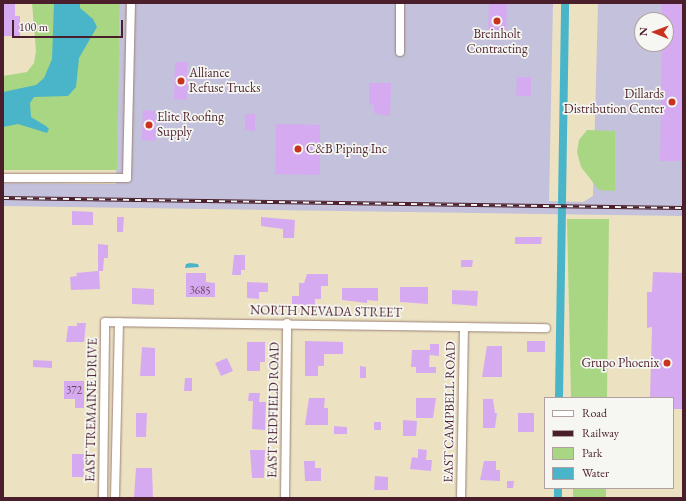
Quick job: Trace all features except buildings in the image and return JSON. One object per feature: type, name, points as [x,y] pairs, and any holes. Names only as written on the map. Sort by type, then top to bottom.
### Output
[{"type":"street","points":[[3,178],[127,178],[131,3]]},
{"type":"street","points":[[400,3],[400,52]]},
{"type":"street","name":"NORTH NEVADA STREET","points":[[106,322],[288,323],[546,328]]},
{"type":"street","name":"EAST TREMAINE DRIVE","points":[[103,498],[106,322]]},
{"type":"street","name":"EAST TREMAINE DRIVE","points":[[115,498],[118,322]]},
{"type":"street","name":"EAST REDFIELD ROAD","points":[[285,498],[288,323]]},
{"type":"street","name":"EAST CAMPBELL ROAD","points":[[461,498],[464,327]]},
{"type":"shaded area","points":[[120,3],[553,3],[549,201],[583,202],[593,196],[598,3],[683,3],[683,216],[3,206],[3,183],[116,184]]},
{"type":"green space","points":[[32,3],[120,3],[117,170],[3,170],[3,76],[27,72],[34,63],[36,51]]},
{"type":"green space","points":[[587,130],[615,131],[615,191],[599,190],[581,167],[577,152],[579,140]]},
{"type":"green space","points":[[567,219],[609,219],[607,397],[571,397]]},
{"type":"green space","points":[[573,489],[606,489],[606,498],[573,498]]},
{"type":"water","points":[[54,3],[80,3],[80,8],[93,19],[97,27],[79,58],[76,87],[68,96],[34,97],[30,103],[31,117],[49,129],[47,133],[18,124],[3,127],[3,92],[36,85],[44,78],[52,59]]},
{"type":"water","points":[[186,264],[198,264],[199,267],[185,268]]},
{"type":"waterway","points":[[562,202],[565,3]]},
{"type":"waterway","points":[[559,397],[562,210]]},
{"type":"waterway","points":[[558,489],[558,498]]},
{"type":"railway","points":[[3,198],[683,208]]},
{"type":"place","name":"Breinholt Contracting","points":[[497,21]]},
{"type":"place","name":"Alliance Refuse Trucks","points":[[181,81]]},
{"type":"place","name":"Dillards Distribution Center","points":[[672,102]]},
{"type":"place","name":"Elite Roofing Supply","points":[[149,125]]},
{"type":"place","name":"C&B Piping Inc","points":[[298,149]]},
{"type":"place","name":"Grupo Phoenix","points":[[667,363]]}]
